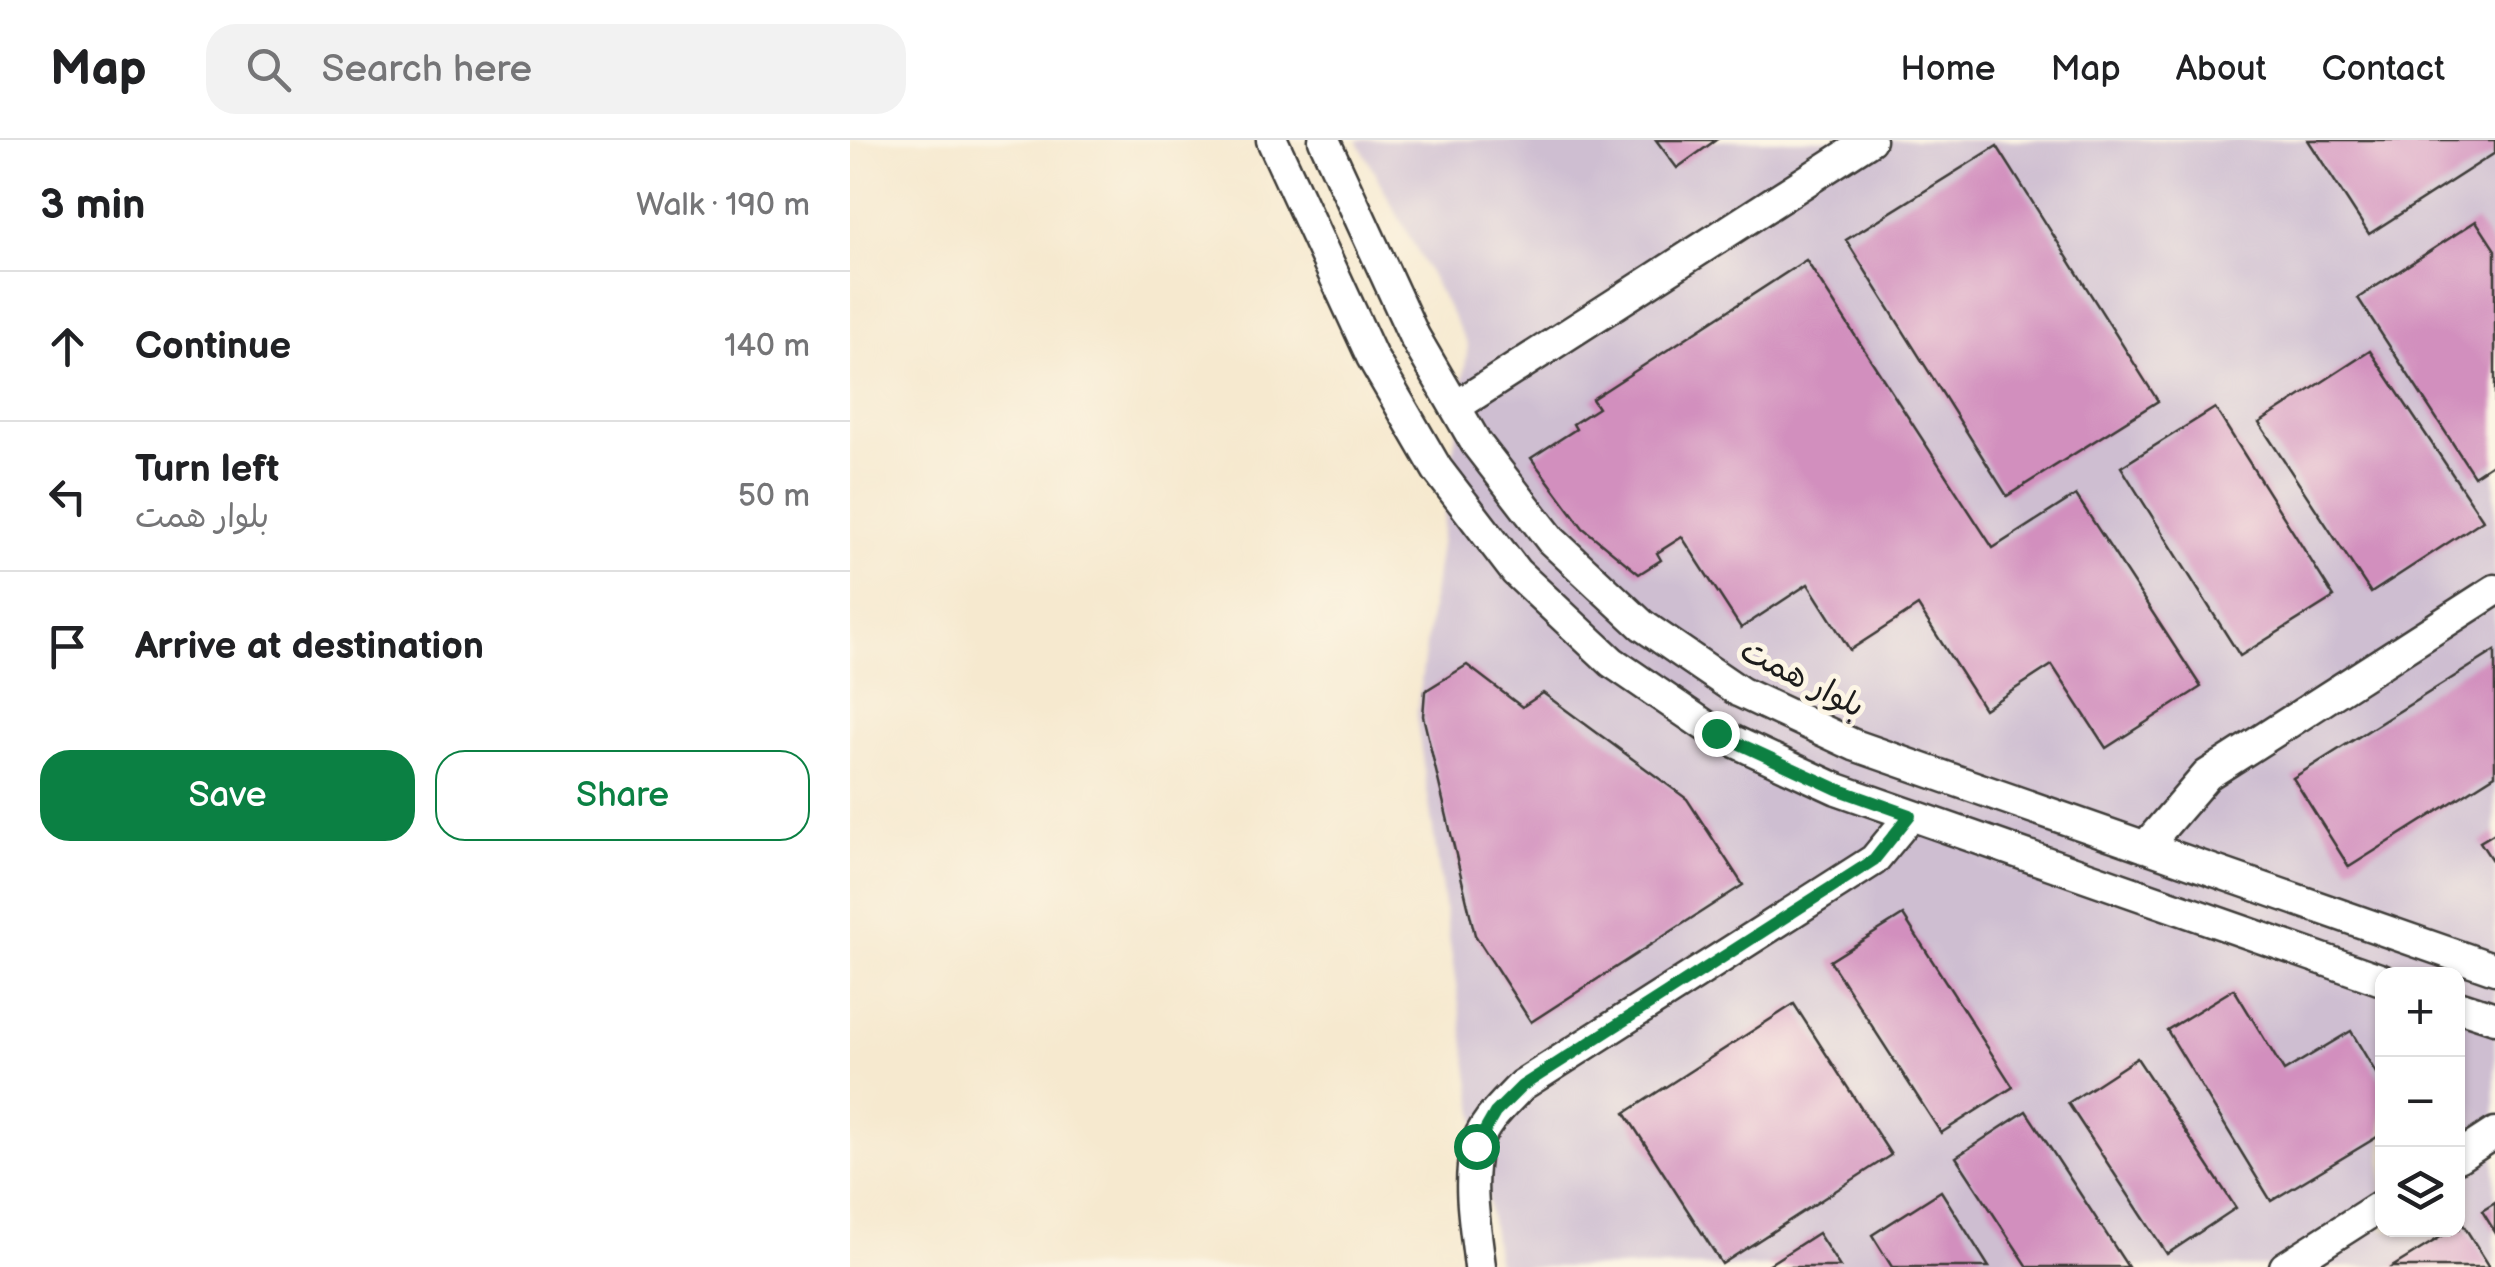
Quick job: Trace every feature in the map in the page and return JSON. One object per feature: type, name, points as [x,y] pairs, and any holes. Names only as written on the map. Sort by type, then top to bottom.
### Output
[{"type":"street","points":[[1272,140],[1372,357],[1437,469],[1516,572],[1612,662],[1716,733],[1837,789],[2375,978]]},
{"type":"street","name":"بلوار همت","points":[[1324,140],[1414,336],[1476,443],[1551,540],[1642,625],[1740,692],[1854,746],[2495,969]]},
{"type":"street","points":[[1456,407],[1870,140]]},
{"type":"street","points":[[2144,847],[2207,775],[2495,590]]},
{"type":"street","points":[[1480,1267],[1472,1194],[1476,1146],[1495,1113],[1522,1086],[1874,860],[1910,815]]},
{"type":"street","points":[[2353,970],[2368,926]]},
{"type":"street","points":[[2465,1008],[2495,1018]]},
{"type":"street","points":[[2465,1152],[2495,1133]]},
{"type":"street","points":[[2285,1267],[2375,1209]]},
{"type":"shaded area","points":[[1357,140],[2495,140],[2495,1267],[1498,1267],[1416,716],[1468,345]]},
{"type":"building","points":[[1656,140],[1716,140],[1677,168]]},
{"type":"building","points":[[2308,140],[2495,140],[2495,153],[2369,234]]},
{"type":"building","points":[[1997,146],[2158,401],[2007,496],[1846,240]]},
{"type":"building","points":[[2476,221],[2495,250],[2495,462],[2474,476],[2358,298]]},
{"type":"building","points":[[1806,260],[1993,548],[2076,495],[2201,687],[2106,748],[2052,665],[1984,709],[1918,606],[1850,650],[1808,584],[1741,628],[1682,537],[1657,553],[1661,560],[1639,574],[1583,528],[1531,458],[1576,429],[1573,424],[1598,408],[1592,399]]},
{"type":"building","points":[[2370,351],[2483,520],[2371,593],[2259,423]]},
{"type":"building","points":[[2215,408],[2334,597],[2240,656],[2121,467]]},
{"type":"building","points":[[2495,651],[2495,775],[2349,867],[2293,778]]},
{"type":"building","points":[[1467,665],[1522,707],[1543,693],[1687,799],[1743,885],[1531,1022],[1475,935],[1423,716],[1425,691]]},
{"type":"building","points":[[2495,833],[2495,865],[2480,842]]},
{"type":"building","points":[[1903,915],[2013,1087],[1941,1133],[1830,961]]},
{"type":"building","points":[[2234,989],[2284,1071],[2351,1031],[2375,1071],[2375,1138],[2271,1201],[2167,1030]]},
{"type":"building","points":[[1794,1004],[1891,1155],[1722,1264],[1625,1113]]},
{"type":"building","points":[[2137,1058],[2236,1208],[2167,1254],[2068,1103]]},
{"type":"building","points":[[2026,1111],[2128,1267],[2028,1267],[1956,1157]]},
{"type":"building","points":[[1941,1191],[1989,1267],[1892,1267],[1872,1235]]},
{"type":"building","points":[[2495,1203],[2495,1232],[2482,1211]]},
{"type":"building","points":[[2465,1228],[2490,1267],[2392,1267],[2441,1237],[2465,1237]]},
{"type":"building","points":[[1818,1233],[1840,1267],[1765,1267]]},
{"type":"route","points":[[1476,1146],[1495,1113],[1522,1086],[1874,860],[1910,815],[1837,789],[1716,733]]}]
